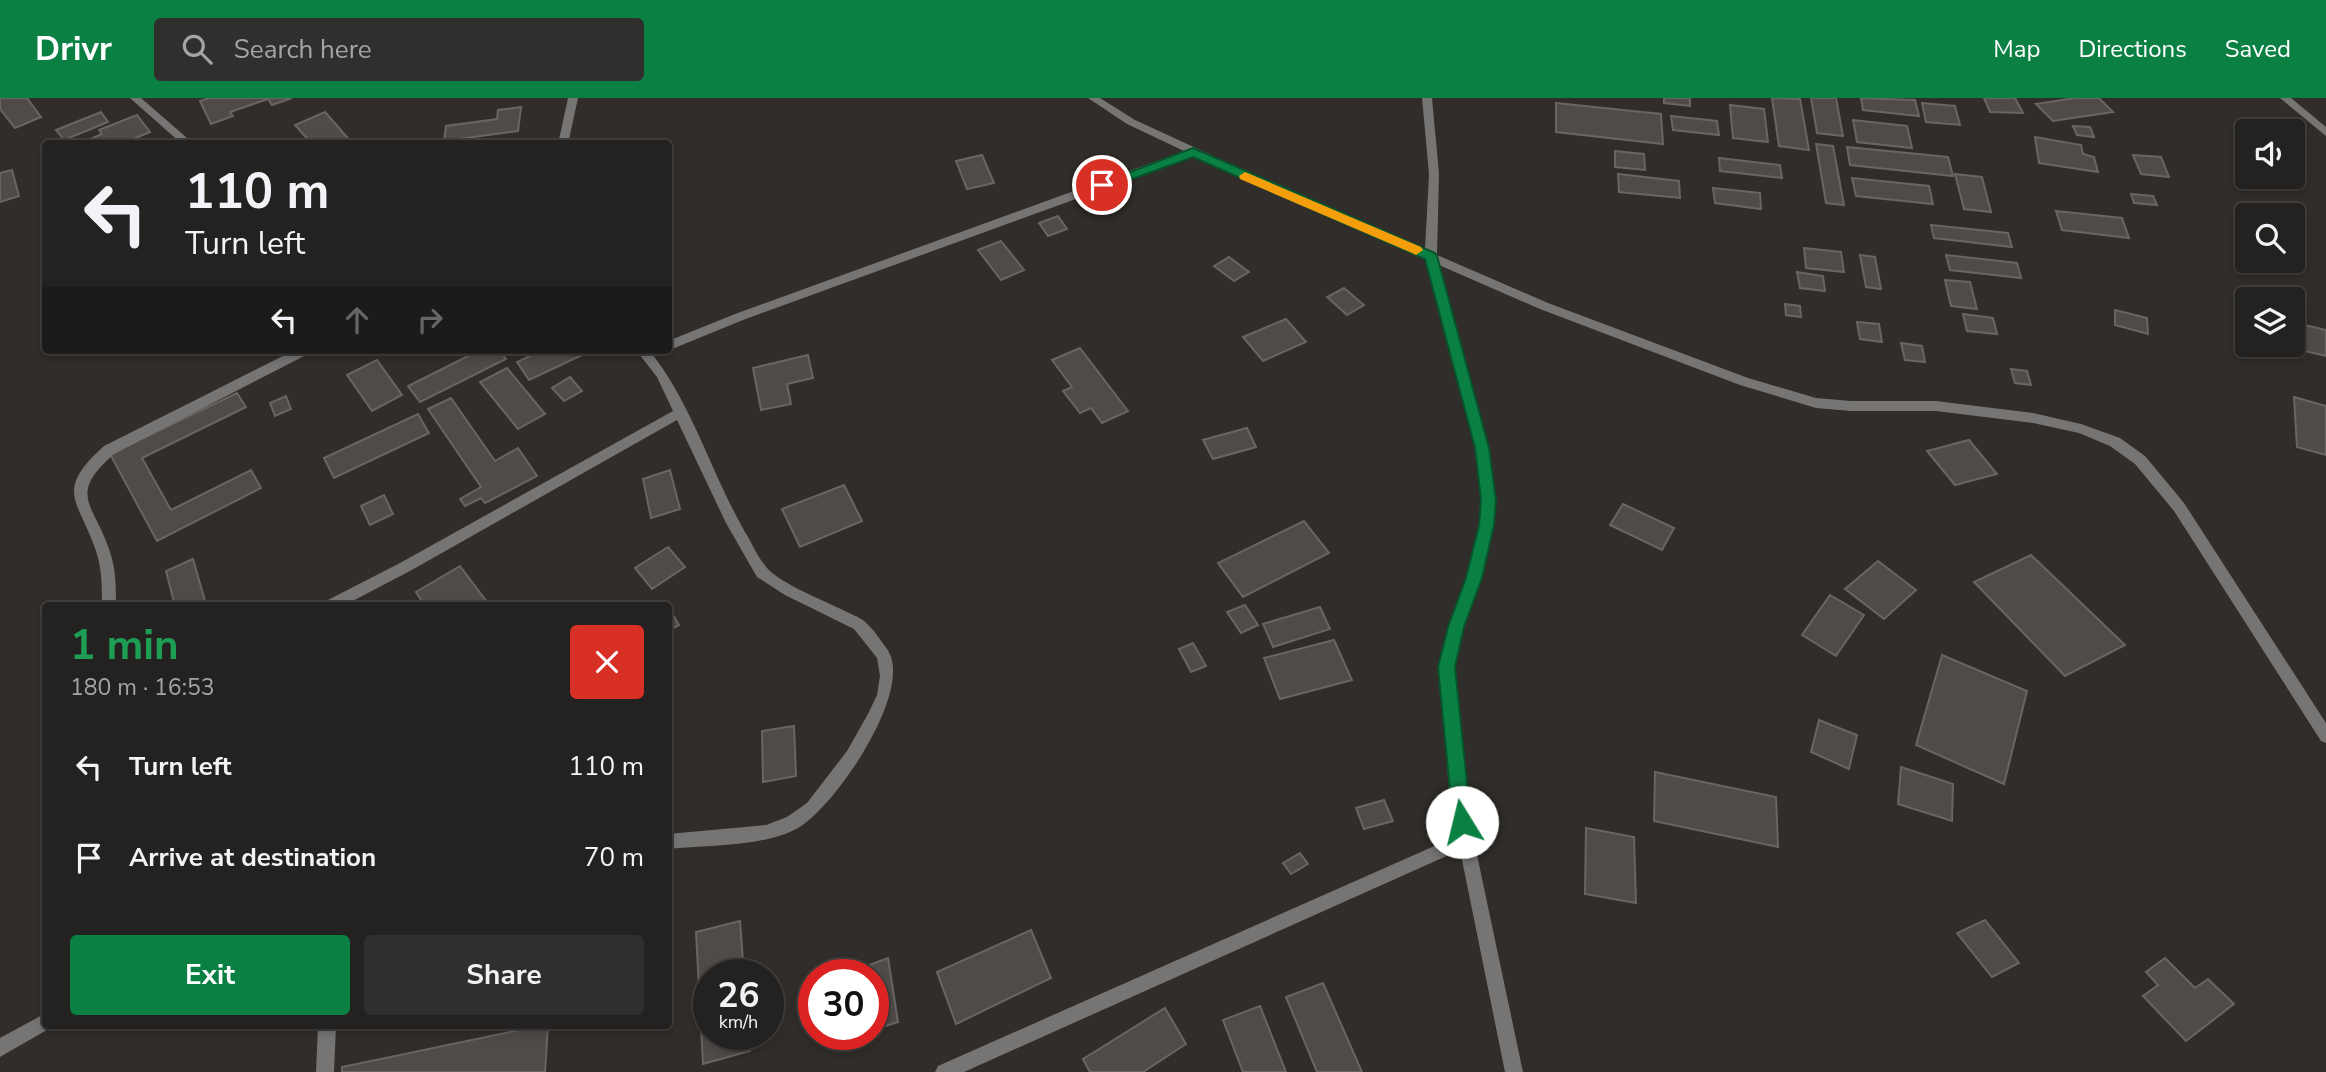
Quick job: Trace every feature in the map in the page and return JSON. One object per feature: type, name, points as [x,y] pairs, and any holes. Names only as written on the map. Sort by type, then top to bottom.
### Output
[{"type":"street","points":[[135,98],[184,140]]},
{"type":"street","points":[[564,140],[573,98]]},
{"type":"street","points":[[1093,98],[1131,122],[1193,152],[1431,256],[1620,336],[1744,382],[1816,403],[1851,406],[1936,406],[1984,411],[2081,429],[2115,442],[2140,460],[2179,507],[2326,736]]},
{"type":"street","points":[[1427,98],[1434,174],[1431,256],[1482,448],[1489,500],[1474,578],[1456,627],[1446,667],[1457,790],[1514,1072]]},
{"type":"street","points":[[2286,98],[2326,133]]},
{"type":"street","points":[[672,344],[739,317],[1193,152]]},
{"type":"street","points":[[109,602],[107,566],[82,504],[79,486],[82,474],[109,450],[298,354]]},
{"type":"street","points":[[650,354],[743,544],[762,573],[799,596],[859,625],[884,656],[887,676],[884,695],[874,718],[852,756],[813,808],[792,823],[766,832],[672,842]]},
{"type":"street","points":[[338,602],[678,414]]},
{"type":"street","points":[[944,1072],[1466,841]]},
{"type":"street","points":[[0,1048],[42,1023]]},
{"type":"street","points":[[325,1072],[327,1029]]},
{"type":"building","points":[[0,98],[27,98],[41,117],[15,128],[0,109]]},
{"type":"building","points":[[209,98],[292,98],[272,105],[268,99],[230,112],[233,116],[211,124],[200,101]]},
{"type":"building","points":[[1664,98],[1690,98],[1690,106],[1664,103]]},
{"type":"building","points":[[1772,98],[1800,99],[1809,150],[1779,146]]},
{"type":"building","points":[[1811,98],[1836,98],[1843,136],[1817,133]]},
{"type":"building","points":[[1861,98],[1915,100],[1919,116],[1863,110]]},
{"type":"building","points":[[1984,98],[2015,98],[2023,113],[1990,112]]},
{"type":"building","points":[[2075,98],[2099,98],[2113,112],[2053,121],[2036,104]]},
{"type":"building","points":[[1556,103],[1661,114],[1663,144],[1556,132]]},
{"type":"building","points":[[1922,103],[1955,106],[1960,125],[1926,122]]},
{"type":"building","points":[[1730,105],[1764,109],[1768,142],[1733,138]]},
{"type":"building","points":[[521,107],[518,131],[444,140],[446,126],[497,119],[498,110]]},
{"type":"building","points":[[101,112],[108,122],[64,140],[56,130]]},
{"type":"building","points":[[325,112],[350,140],[308,140],[295,125]]},
{"type":"building","points":[[137,115],[150,132],[131,140],[88,140],[102,134],[99,130]]},
{"type":"building","points":[[1671,116],[1717,121],[1719,135],[1673,130]]},
{"type":"building","points":[[1853,120],[1907,126],[1912,148],[1857,142]]},
{"type":"building","points":[[2073,126],[2090,127],[2094,137],[2077,135]]},
{"type":"building","points":[[2035,137],[2081,145],[2083,154],[2094,157],[2098,172],[2039,163]]},
{"type":"building","points":[[1816,144],[1833,146],[1844,205],[1826,203]]},
{"type":"building","points":[[1847,147],[1948,157],[1953,176],[1850,165]]},
{"type":"building","points":[[1615,151],[1644,154],[1645,170],[1615,167]]},
{"type":"building","points":[[982,155],[994,183],[967,189],[956,161]]},
{"type":"building","points":[[2133,155],[2161,157],[2169,177],[2141,174]]},
{"type":"building","points":[[1719,158],[1780,165],[1782,178],[1720,171]]},
{"type":"building","points":[[12,170],[19,196],[0,202],[0,173]]},
{"type":"building","points":[[1618,174],[1679,181],[1680,198],[1619,192]]},
{"type":"building","points":[[1955,174],[1982,177],[1991,212],[1964,209]]},
{"type":"building","points":[[1852,178],[1929,186],[1933,204],[1856,196]]},
{"type":"building","points":[[1713,188],[1760,193],[1761,209],[1715,203]]},
{"type":"building","points":[[2131,194],[2153,196],[2157,205],[2134,203]]},
{"type":"building","points":[[2056,211],[2122,218],[2129,238],[2062,230]]},
{"type":"building","points":[[1058,216],[1067,229],[1048,236],[1039,223]]},
{"type":"building","points":[[1931,225],[2008,233],[2012,247],[1934,238]]},
{"type":"building","points":[[1001,241],[1024,270],[1001,280],[978,250]]},
{"type":"building","points":[[1804,248],[1841,252],[1844,272],[1806,268]]},
{"type":"building","points":[[1860,255],[1875,257],[1881,289],[1866,287]]},
{"type":"building","points":[[1946,255],[2017,263],[2021,278],[1950,270]]},
{"type":"building","points":[[1229,257],[1249,272],[1234,281],[1214,266]]},
{"type":"building","points":[[1797,272],[1823,276],[1825,291],[1800,288]]},
{"type":"building","points":[[1945,280],[1970,282],[1977,309],[1951,306]]},
{"type":"building","points":[[1344,288],[1364,305],[1347,315],[1327,297]]},
{"type":"building","points":[[1785,304],[1800,306],[1801,317],[1786,315]]},
{"type":"building","points":[[2115,310],[2147,318],[2148,334],[2115,325]]},
{"type":"building","points":[[1963,314],[1993,318],[1997,334],[1967,331]]},
{"type":"building","points":[[1286,319],[1306,342],[1263,361],[1243,337]]},
{"type":"building","points":[[1857,322],[1879,324],[1882,342],[1860,339]]},
{"type":"building","points":[[2305,325],[2326,330],[2326,356],[2305,351]]},
{"type":"building","points":[[1901,343],[1922,346],[1925,362],[1905,360]]},
{"type":"building","points":[[1080,348],[1128,411],[1102,423],[1091,408],[1080,413],[1063,391],[1072,387],[1052,360]]},
{"type":"building","points":[[472,354],[502,354],[506,359],[420,402],[408,386]]},
{"type":"building","points":[[534,354],[580,356],[529,380],[517,362]]},
{"type":"building","points":[[808,355],[813,378],[787,384],[791,404],[761,410],[753,368]]},
{"type":"building","points":[[377,360],[402,395],[372,411],[347,375]]},
{"type":"building","points":[[507,368],[545,414],[518,429],[480,382]]},
{"type":"building","points":[[2011,369],[2027,371],[2031,385],[2015,383]]},
{"type":"building","points":[[570,377],[582,391],[564,401],[552,388]]},
{"type":"building","points":[[237,393],[246,407],[142,458],[171,510],[251,470],[261,488],[157,541],[110,454]]},
{"type":"building","points":[[286,396],[291,409],[275,416],[270,403]]},
{"type":"building","points":[[2294,397],[2326,406],[2326,455],[2297,447]]},
{"type":"building","points":[[451,398],[495,461],[518,448],[537,476],[485,503],[481,498],[465,506],[460,499],[481,487],[428,409]]},
{"type":"building","points":[[418,414],[429,433],[334,478],[324,458]]},
{"type":"building","points":[[1247,428],[1256,447],[1213,459],[1203,440]]},
{"type":"building","points":[[1969,440],[1997,474],[1955,485],[1927,451]]},
{"type":"building","points":[[670,470],[680,509],[651,518],[643,479]]},
{"type":"building","points":[[844,485],[862,521],[800,547],[782,509]]},
{"type":"building","points":[[384,495],[393,514],[370,525],[361,506]]},
{"type":"building","points":[[1623,504],[1674,528],[1662,550],[1610,525]]},
{"type":"building","points":[[1304,521],[1329,553],[1243,597],[1218,563]]},
{"type":"building","points":[[668,547],[685,567],[652,589],[635,568]]},
{"type":"building","points":[[2031,555],[2125,645],[2065,676],[1974,582]]},
{"type":"building","points":[[193,559],[205,601],[174,602],[166,571]]},
{"type":"building","points":[[1878,561],[1916,590],[1884,619],[1845,589]]},
{"type":"building","points":[[460,566],[487,602],[422,602],[416,592]]},
{"type":"building","points":[[1830,595],[1864,615],[1836,656],[1802,635]]},
{"type":"building","points":[[1245,605],[1258,625],[1241,633],[1227,612]]},
{"type":"building","points":[[1320,607],[1330,629],[1273,647],[1263,624]]},
{"type":"building","points":[[672,613],[679,625],[672,629]]},
{"type":"building","points":[[1334,640],[1352,680],[1280,699],[1264,658]]},
{"type":"building","points":[[1193,643],[1206,666],[1191,672],[1179,649]]},
{"type":"building","points":[[1942,655],[2027,691],[2004,784],[1916,745]]},
{"type":"building","points":[[1819,720],[1857,735],[1849,769],[1811,752]]},
{"type":"building","points":[[794,726],[796,776],[763,782],[762,731]]},
{"type":"building","points":[[1901,767],[1953,784],[1952,821],[1898,804]]},
{"type":"building","points":[[1655,772],[1776,797],[1778,847],[1654,821]]},
{"type":"building","points":[[1384,800],[1393,821],[1364,829],[1356,808]]},
{"type":"building","points":[[1586,828],[1634,837],[1636,903],[1585,894]]},
{"type":"building","points":[[1300,853],[1308,864],[1291,874],[1283,863]]},
{"type":"building","points":[[1985,920],[2019,963],[1992,977],[1957,933]]},
{"type":"building","points":[[740,921],[743,959],[697,959],[696,932]]},
{"type":"building","points":[[1031,930],[1051,978],[956,1024],[937,972]]},
{"type":"building","points":[[2165,958],[2195,988],[2208,979],[2234,1004],[2186,1041],[2143,996],[2158,985],[2146,972]]},
{"type":"building","points":[[889,964],[898,1022],[889,1025]]},
{"type":"building","points":[[1323,983],[1362,1072],[1317,1072],[1286,997]]},
{"type":"building","points":[[1260,1006],[1286,1072],[1243,1072],[1223,1020]]},
{"type":"building","points":[[1165,1008],[1186,1044],[1143,1072],[1090,1072],[1083,1059]]},
{"type":"building","points":[[525,1029],[548,1029],[545,1072],[342,1072],[342,1067]]},
{"type":"building","points":[[702,1050],[750,1050],[750,1051],[703,1064]]},
{"type":"slow traffic","points":[[1245,176],[1416,250]]},
{"type":"route","points":[[1102,185],[1193,152],[1431,256],[1482,448],[1489,500],[1474,578],[1456,627],[1446,667],[1448,708],[1462,822]]}]
